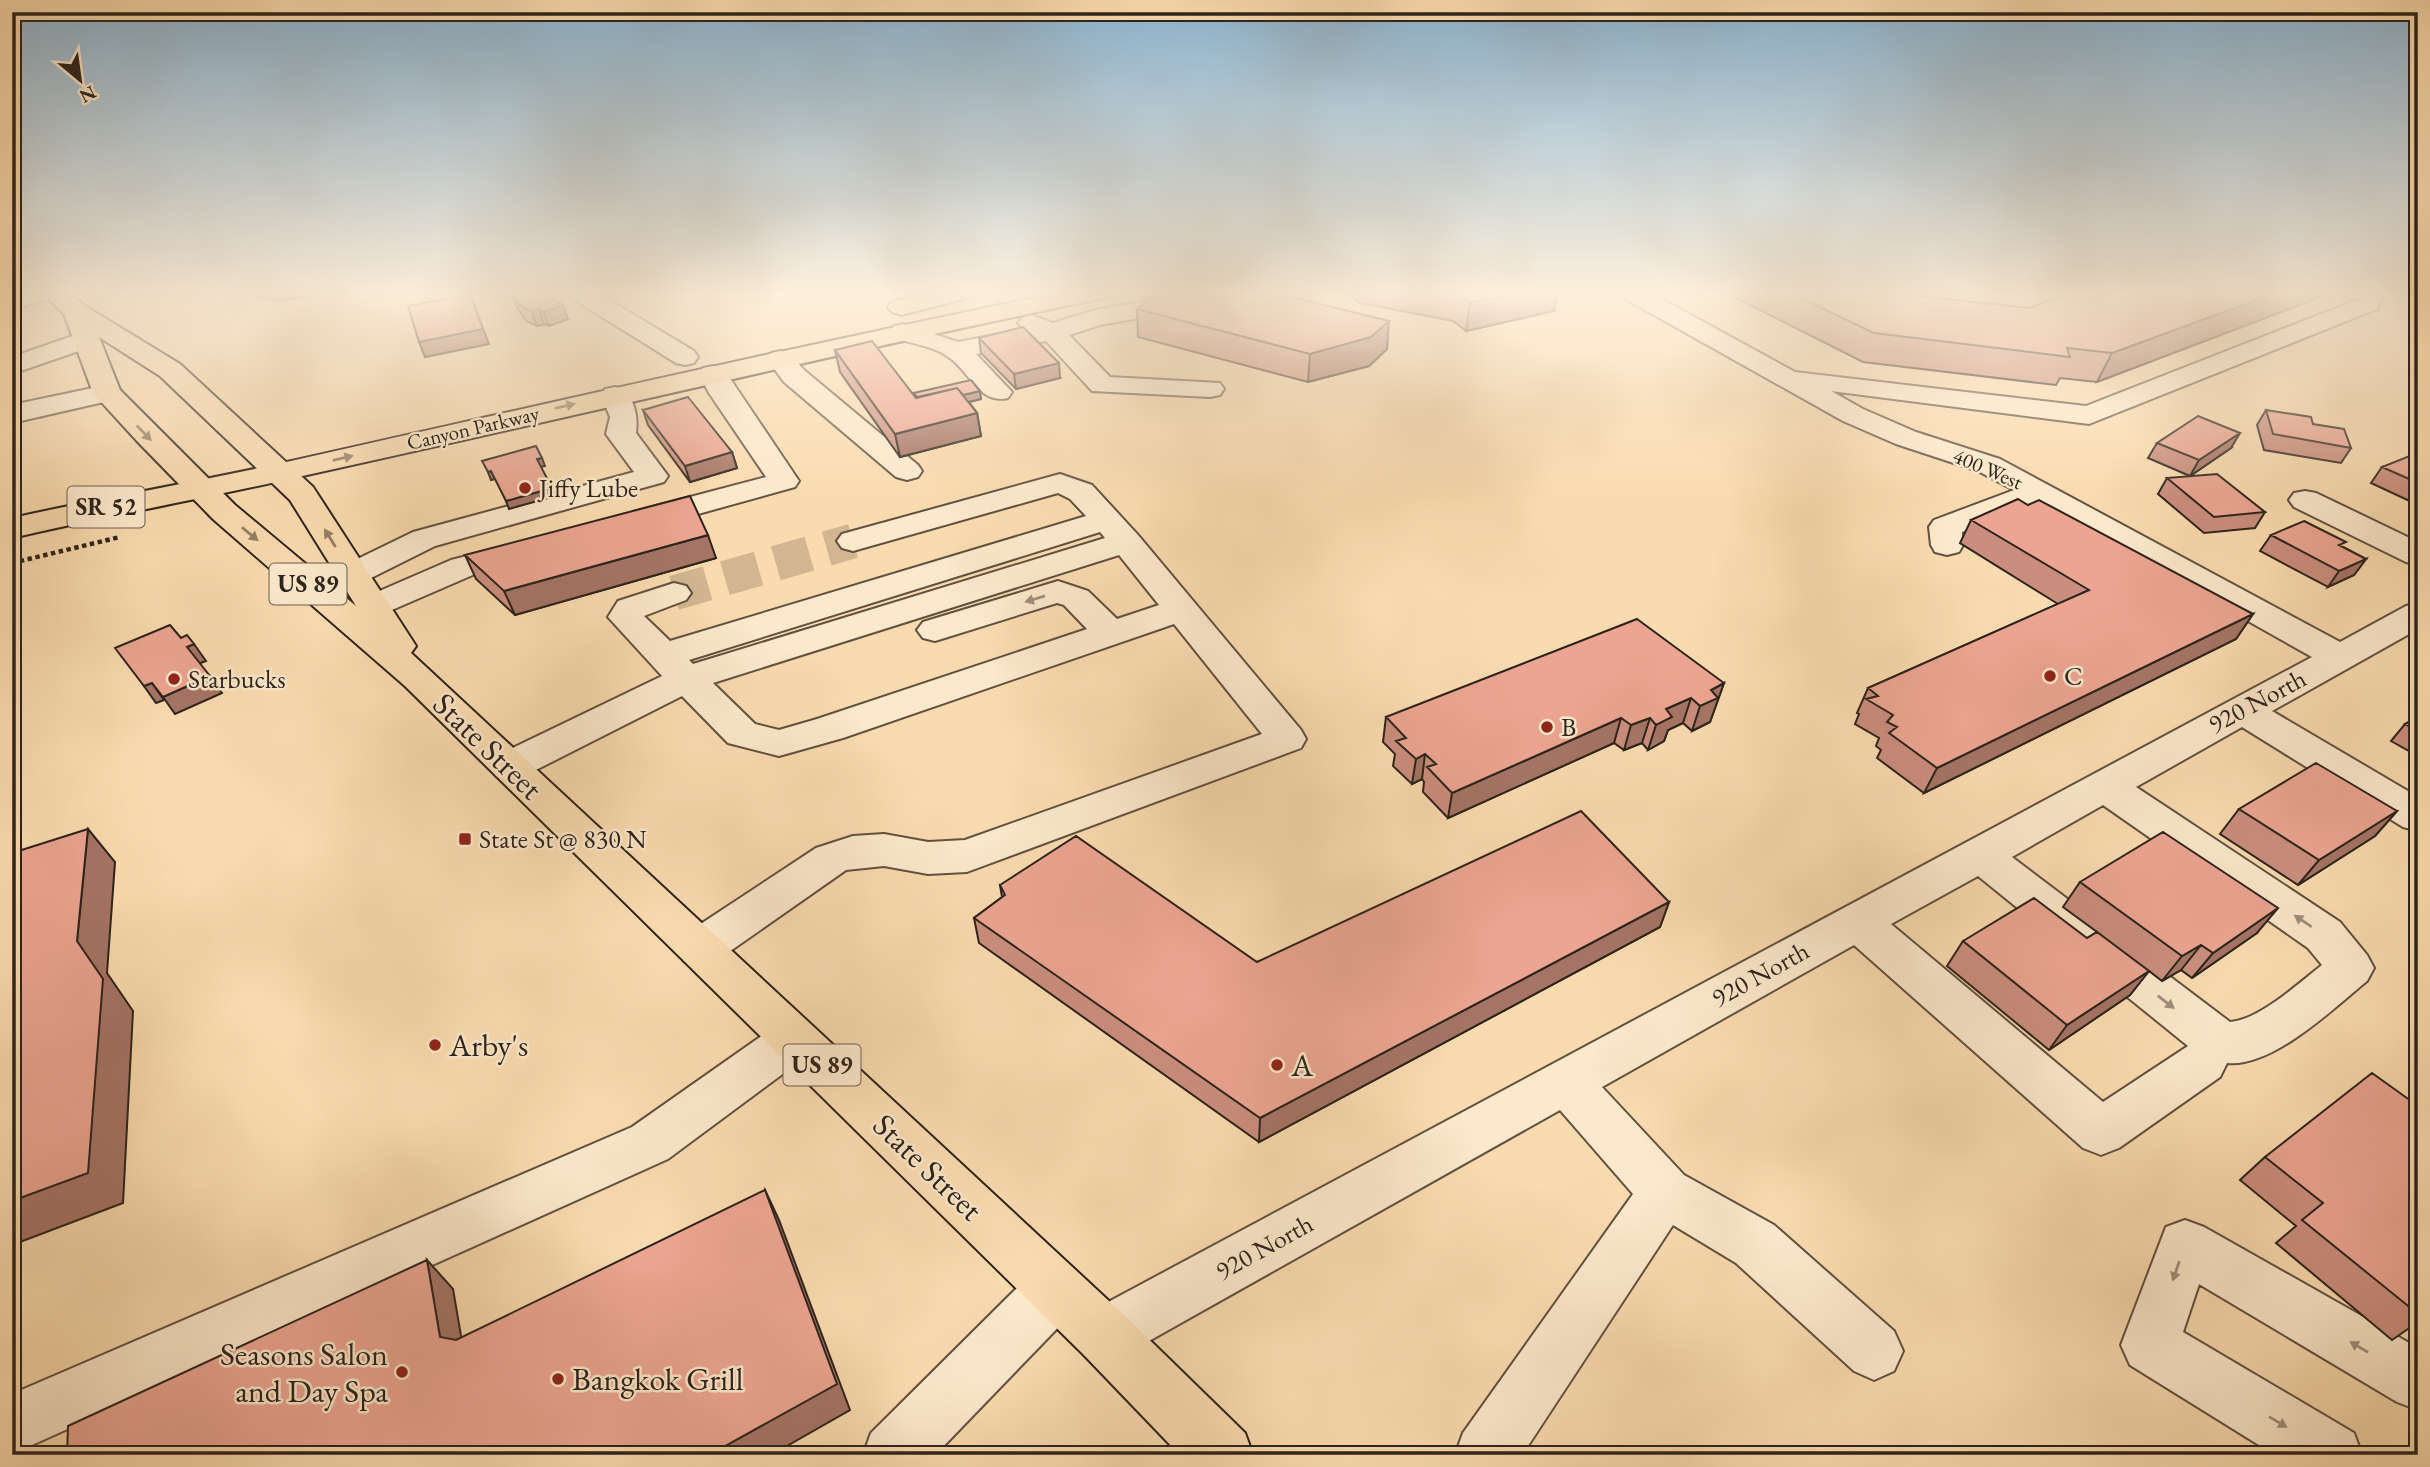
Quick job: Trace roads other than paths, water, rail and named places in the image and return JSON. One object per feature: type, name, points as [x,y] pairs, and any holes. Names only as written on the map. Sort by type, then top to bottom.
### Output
[{"type":"main road","name":"State Street","points":[[95,360],[107,393],[224,512],[418,678],[1104,1335],[1223,1455]]},
{"type":"main road","name":"State Street","points":[[155,360],[170,370],[302,494],[418,678]]},
{"type":"main road","name":"Canyon Parkway","points":[[268,463],[671,360]]},
{"type":"main road","name":"Canyon Parkway","points":[[12,502],[191,478],[615,395],[773,360]]},
{"type":"main road","name":"Canyon Parkway","points":[[12,528],[191,478]]},
{"type":"street","points":[[781,360],[794,376],[907,471]]},
{"type":"street","points":[[967,360],[998,392]]},
{"type":"street","points":[[1079,360],[1102,385],[1210,389]]},
{"type":"street","name":"400 West","points":[[1757,360],[1853,415],[1906,438],[1989,465],[2340,657]]},
{"type":"street","points":[[1777,373],[1809,382],[1850,384],[2089,415],[2226,360]]},
{"type":"street","points":[[610,528],[784,481],[713,374]]},
{"type":"street","points":[[12,414],[107,393]]},
{"type":"street","points":[[353,574],[424,539],[653,476],[621,434],[624,417],[615,395]]},
{"type":"street","points":[[700,948],[831,859],[853,852],[884,850],[928,858],[967,856],[1287,739],[1081,492],[1060,483],[853,541]]},
{"type":"street","points":[[1947,545],[1945,527],[2040,491]]},
{"type":"street","points":[[2305,500],[2418,555]]},
{"type":"street","points":[[892,530],[932,587]]},
{"type":"street","points":[[510,766],[687,678],[932,587],[1116,531]]},
{"type":"street","points":[[373,606],[463,567],[543,546]]},
{"type":"street","points":[[687,678],[1058,592],[1076,598],[1111,633]]},
{"type":"street","points":[[674,593],[630,609],[625,617],[742,734],[779,743],[829,729],[1182,610]]},
{"type":"street","name":"920 North","points":[[1104,1335],[1978,853],[2418,614]]},
{"type":"street","points":[[2241,709],[2418,816]]},
{"type":"street","points":[[1857,921],[2101,1132],[2218,1053],[2249,1041],[2296,1011],[2351,968],[2324,935],[2103,785]]},
{"type":"street","points":[[1978,853],[2206,1033],[2218,1053]]},
{"type":"street","points":[[12,1424],[650,1143],[794,1039]]},
{"type":"street","points":[[1565,1082],[1665,1192],[1755,1244],[1874,1351]]},
{"type":"street","points":[[1485,1455],[1541,1377],[1665,1192]]},
{"type":"street","points":[[2332,1455],[2150,1345],[2185,1246],[2418,1381]]},
{"type":"street","points":[[893,1455],[1055,1290]]},
{"type":"tunnel","points":[[674,593],[853,541]]},
{"type":"place","name":"Jiffy Lube","points":[[525,488]]},
{"type":"place","name":"C","points":[[2050,676]]},
{"type":"place","name":"Starbucks","points":[[174,679]]},
{"type":"place","name":"B","points":[[1547,727]]},
{"type":"place","name":"State St @ 830 N","points":[[465,839]]},
{"type":"place","name":"Arby's","points":[[435,1045]]},
{"type":"place","name":"A","points":[[1277,1065]]},
{"type":"place","name":"Seasons Salon and Day Spa","points":[[402,1372]]},
{"type":"place","name":"Bangkok Grill","points":[[558,1379]]}]
